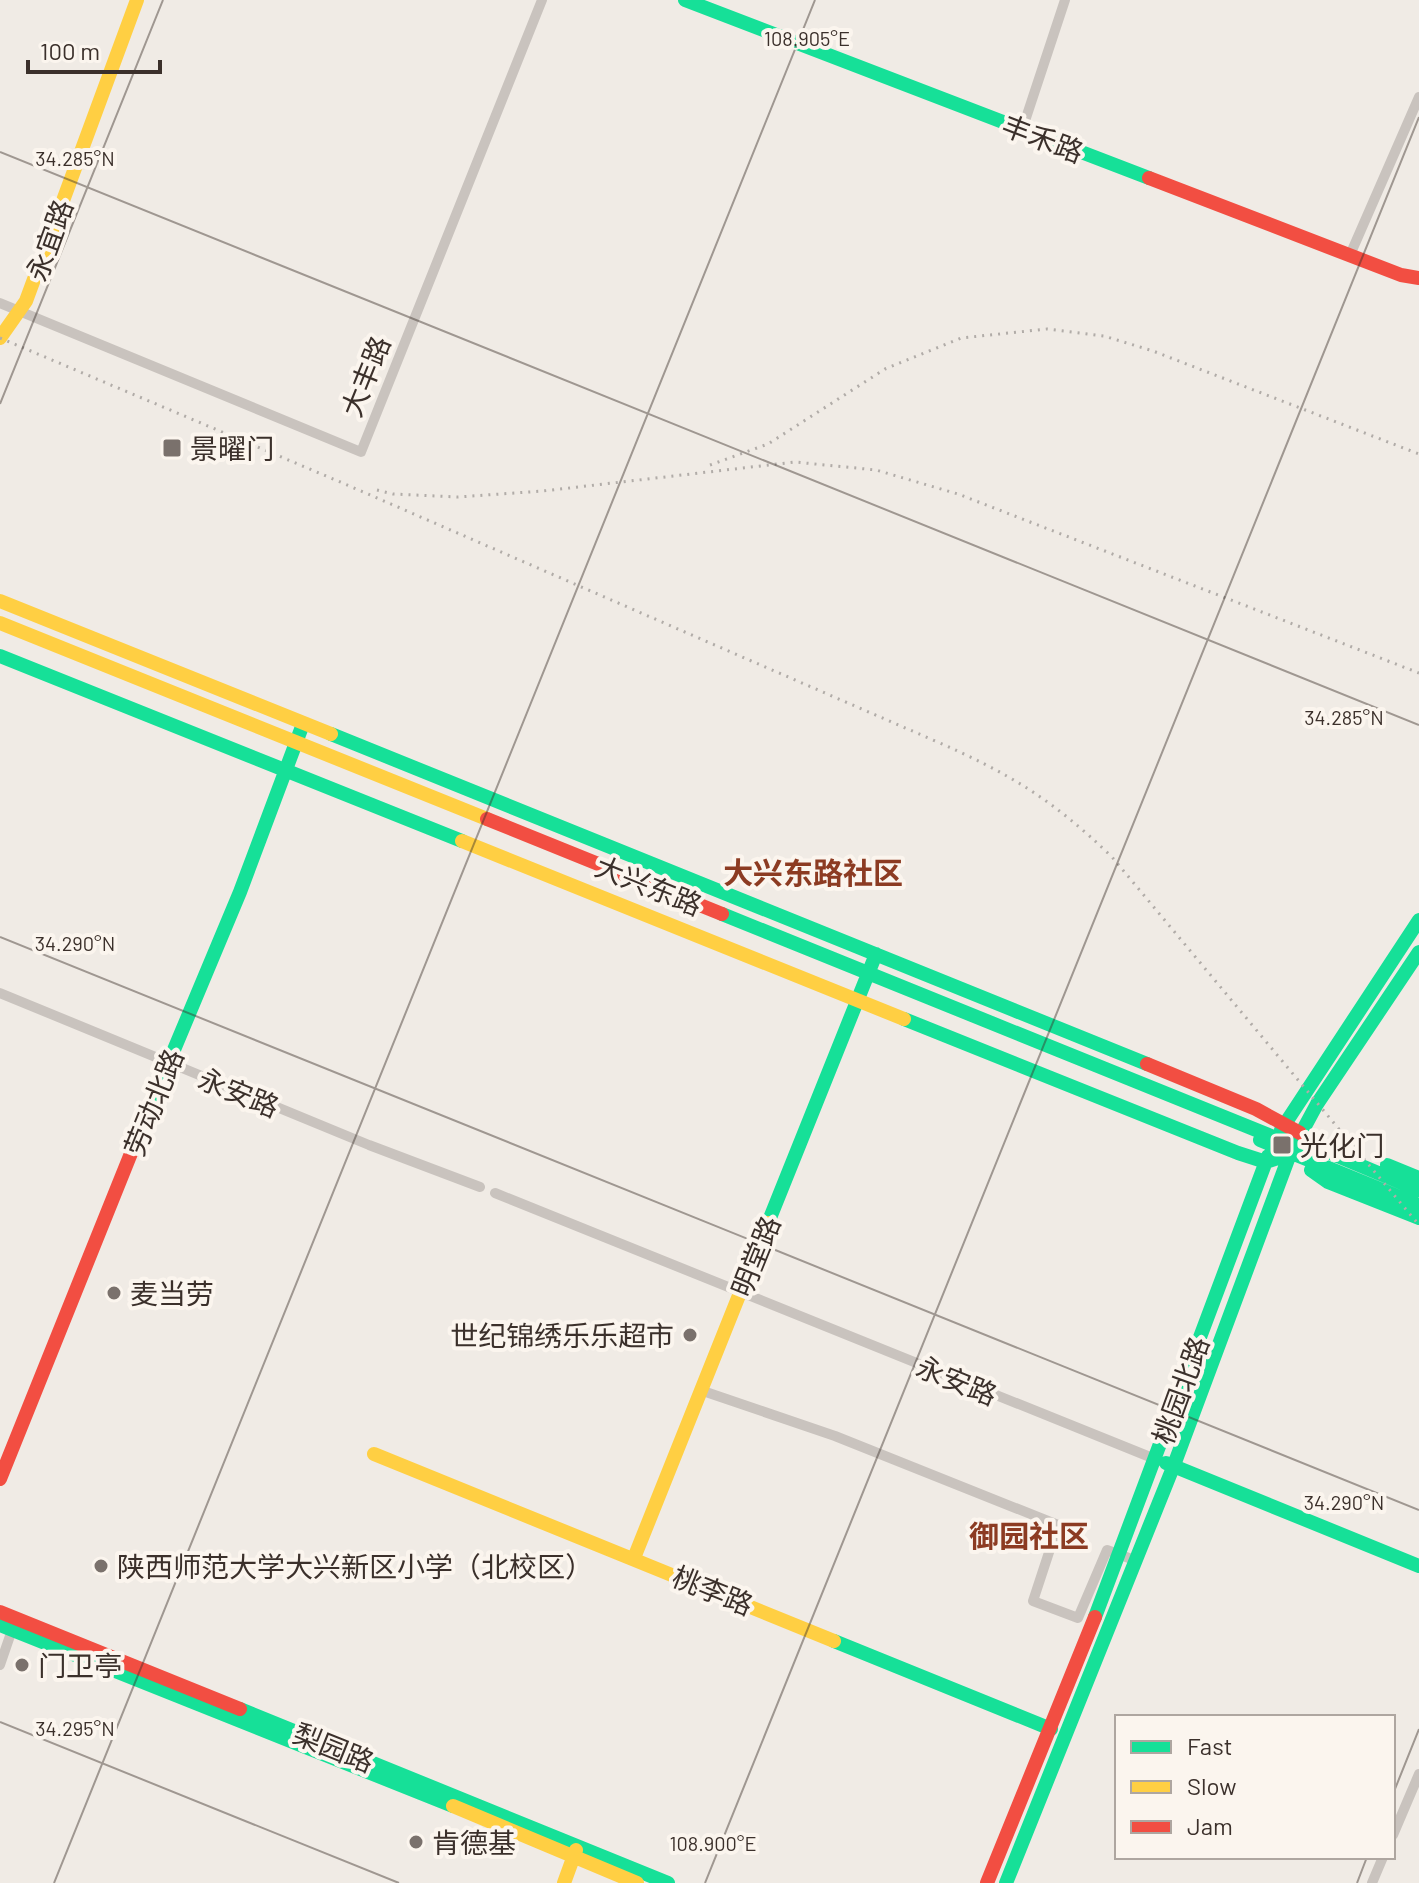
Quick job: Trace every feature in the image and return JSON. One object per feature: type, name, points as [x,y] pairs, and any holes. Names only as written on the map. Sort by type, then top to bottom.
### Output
[{"type":"main road","name":"永宜路","points":[[0,338],[21,312],[137,0]]},
{"type":"main road","name":"丰禾路","points":[[685,0],[1401,275],[1419,278]]},
{"type":"main road","name":"丰禾路","points":[[1401,275],[1419,287]]},
{"type":"main road","points":[[0,601],[1242,1102],[1300,1133],[1316,1147],[1419,1190]]},
{"type":"main road","name":"大兴东路","points":[[0,623],[294,746],[1274,1141],[1328,1182],[1419,1218]]},
{"type":"main road","name":"大兴东路","points":[[0,633],[294,746]]},
{"type":"main road","points":[[0,656],[1266,1162],[1290,1154]]},
{"type":"main road","name":"劳动北路","points":[[0,1479],[240,892],[303,724]]},
{"type":"main road","name":"桃园北路","points":[[987,1883],[1119,1555],[1274,1141],[1419,920]]},
{"type":"main road","name":"桃园北路","points":[[1006,1883],[1137,1561],[1290,1154],[1300,1133],[1419,952]]},
{"type":"main road","name":"明堂路","points":[[634,1558],[876,954]]},
{"type":"main road","points":[[1274,1141],[1300,1133],[1319,1137],[1419,1178]]},
{"type":"main road","name":"大兴东路","points":[[1290,1154],[1419,1205]]},
{"type":"main road","name":"桃李路","points":[[374,1454],[1051,1729]]},
{"type":"main road","name":"永安路","points":[[1155,1459],[1419,1566]]},
{"type":"main road","name":"梨园路","points":[[0,1612],[576,1852],[668,1883]]},
{"type":"main road","name":"梨园路","points":[[6,1627],[554,1847],[576,1852],[637,1883]]},
{"type":"main road","points":[[564,1883],[576,1852]]},
{"type":"street","name":"大丰路","points":[[0,303],[361,452],[542,0]]},
{"type":"street","points":[[1022,130],[1065,0]]},
{"type":"street","points":[[1350,255],[1419,97]]},
{"type":"street","name":"永安路","points":[[0,993],[369,1145],[480,1187]]},
{"type":"street","name":"永安路","points":[[495,1193],[1155,1459]]},
{"type":"street","points":[[700,1390],[835,1436],[1058,1525],[1033,1601],[1078,1618],[1107,1550],[1137,1561]]},
{"type":"street","points":[[0,1665],[6,1627]]},
{"type":"street","points":[[1395,1830],[1419,1774]]},
{"type":"street","points":[[1372,1883],[1382,1859]]},
{"type":"railway","points":[[710,465],[768,444],[885,369],[961,338],[1047,329],[1104,336],[1153,351],[1419,454]]},
{"type":"railway","points":[[0,338],[338,481],[933,740],[985,764],[1028,789],[1069,819],[1112,857],[1419,1225]]},
{"type":"railway","points":[[377,490],[393,494],[458,497],[543,491],[795,462],[876,470],[958,494],[1419,673]]},
{"type":"traffic: fast","points":[[685,0],[1149,178]]},
{"type":"traffic: fast","points":[[0,656],[462,841]]},
{"type":"traffic: fast","points":[[140,1131],[240,892],[303,724]]},
{"type":"traffic: fast","points":[[331,734],[1147,1064]]},
{"type":"traffic: fast","points":[[722,914],[1276,1138],[1300,1133],[1316,1147],[1419,1190]]},
{"type":"traffic: fast","points":[[1281,1130],[1419,920]]},
{"type":"traffic: fast","points":[[1006,1883],[1174,1465],[1290,1154],[1317,1104],[1419,952]]},
{"type":"traffic: fast","points":[[768,1223],[876,954]]},
{"type":"traffic: fast","points":[[904,1019],[1238,1153],[1266,1162],[1290,1154]]},
{"type":"traffic: fast","points":[[1260,1140],[1419,1205]]},
{"type":"traffic: fast","points":[[1095,1617],[1268,1156]]},
{"type":"traffic: fast","points":[[1387,1165],[1419,1178]]},
{"type":"traffic: fast","points":[[1311,1170],[1328,1182],[1419,1218]]},
{"type":"traffic: fast","points":[[1166,1463],[1419,1566]]},
{"type":"traffic: fast","points":[[0,1625],[453,1806]]},
{"type":"traffic: fast","points":[[834,1641],[1051,1729]]},
{"type":"traffic: fast","points":[[240,1709],[668,1883]]},
{"type":"traffic: slow","points":[[0,338],[26,301],[137,0]]},
{"type":"traffic: slow","points":[[0,601],[331,734]]},
{"type":"traffic: slow","points":[[0,623],[487,819]]},
{"type":"traffic: slow","points":[[462,841],[904,1019]]},
{"type":"traffic: slow","points":[[634,1558],[768,1223]]},
{"type":"traffic: slow","points":[[374,1454],[834,1641]]},
{"type":"traffic: slow","points":[[453,1806],[637,1883]]},
{"type":"traffic: slow","points":[[564,1883],[576,1850]]},
{"type":"traffic: jam","points":[[1149,178],[1401,275],[1419,278]]},
{"type":"traffic: jam","points":[[487,819],[722,914]]},
{"type":"traffic: jam","points":[[1147,1064],[1256,1109],[1300,1133]]},
{"type":"traffic: jam","points":[[0,1479],[140,1131]]},
{"type":"traffic: jam","points":[[0,1612],[240,1709]]},
{"type":"traffic: jam","points":[[987,1883],[1095,1617]]},
{"type":"place","name":"景曜门","points":[[172,448]]},
{"type":"place","name":"光化门","points":[[1282,1145]]},
{"type":"place","name":"麦当劳","points":[[114,1293]]},
{"type":"place","name":"世纪锦绣乐乐超市","points":[[690,1335]]},
{"type":"place","name":"陕西师范大学大兴新区小学（北校区）","points":[[101,1566]]},
{"type":"place","name":"门卫亭","points":[[22,1665]]},
{"type":"place","name":"肯德基","points":[[416,1842]]},
{"type":"district","name":"大兴东路社区","points":[[813,872]]},
{"type":"district","name":"御园社区","points":[[1029,1535]]}]
